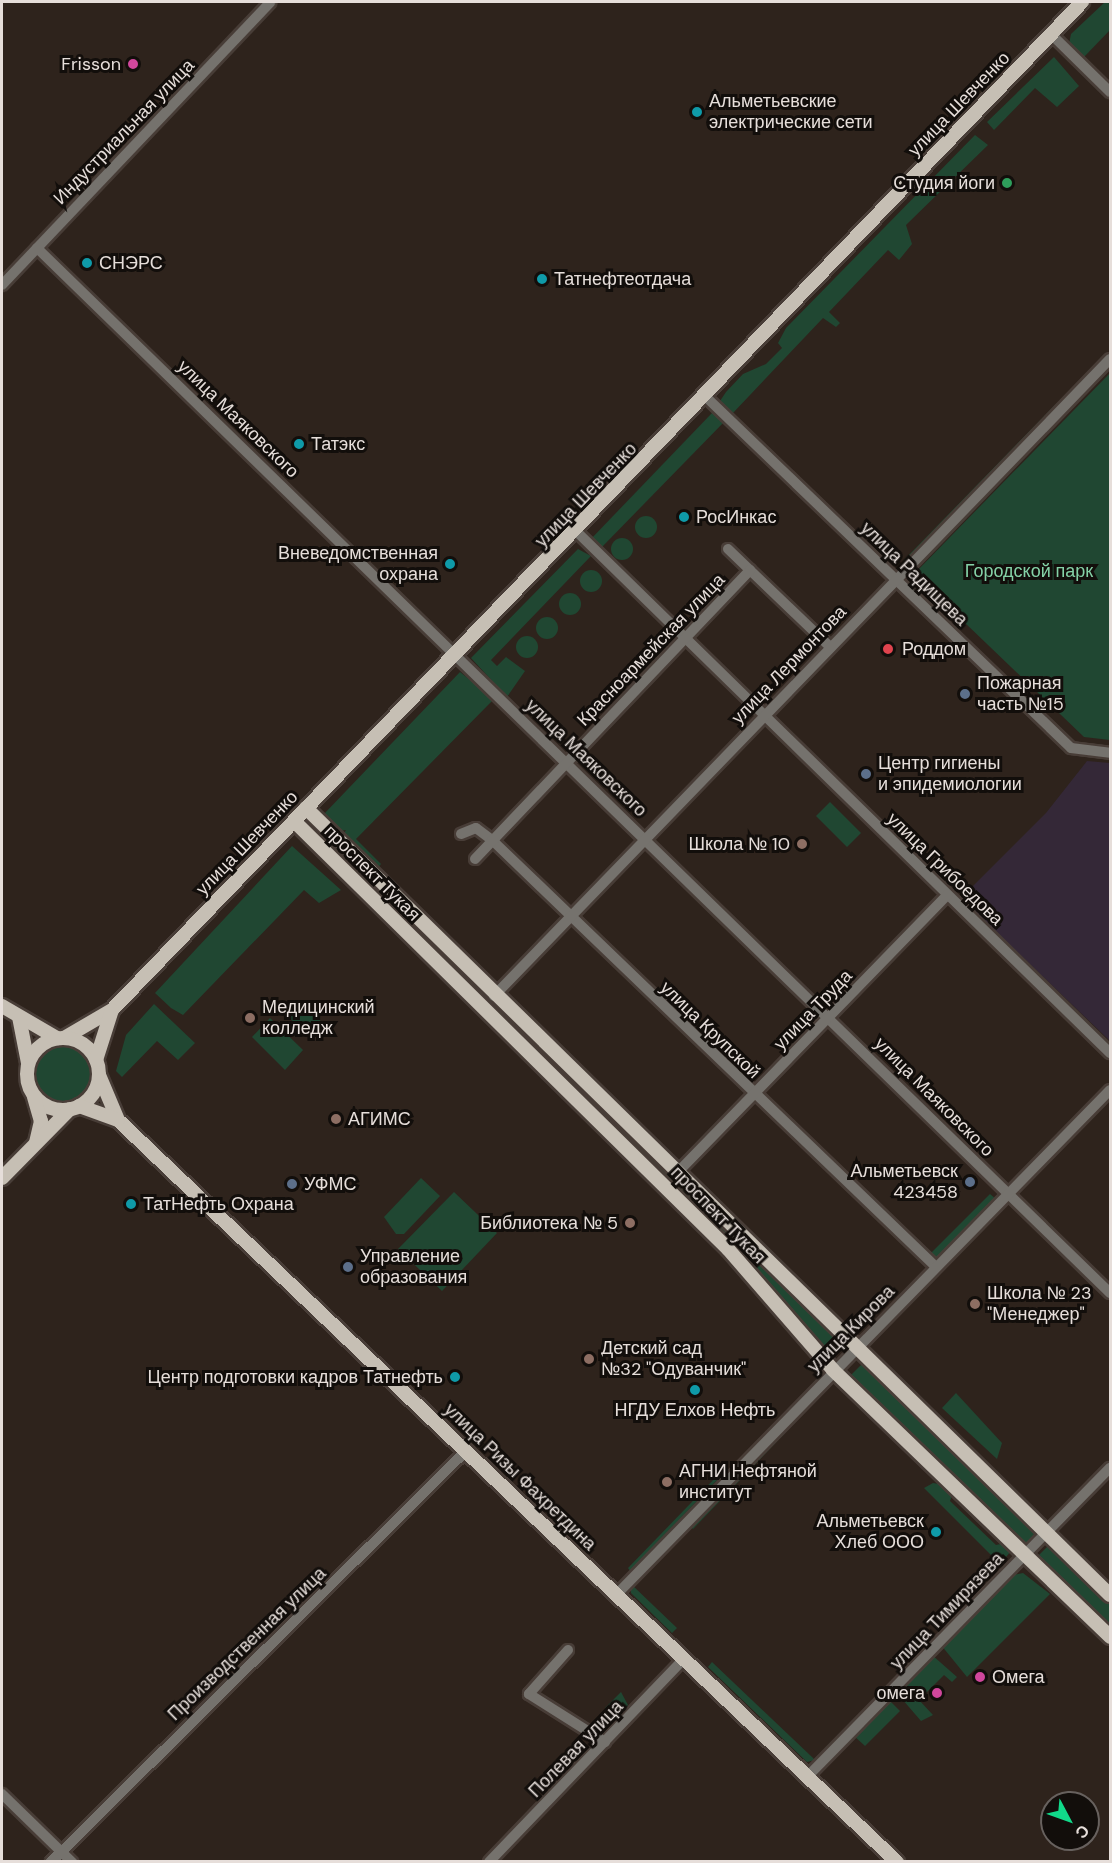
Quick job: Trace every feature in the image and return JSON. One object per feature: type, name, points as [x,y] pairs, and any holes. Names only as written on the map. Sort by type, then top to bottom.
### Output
[{"type":"main road","name":"улица Шевченко","points":[[112,1010],[576,531],[1082,2]]},
{"type":"main road","name":"проспект Тукая","points":[[306,808],[494,996],[1110,1594]]},
{"type":"main road","name":"проспект Тукая","points":[[294,821],[728,1249],[833,1370],[1110,1637]]},
{"type":"main road","points":[[2,1005],[19,1017],[60,1038],[83,1044],[96,1060],[99,1075],[118,1120]]},
{"type":"main road","points":[[28,1063],[39,1047],[112,1010]]},
{"type":"main road","points":[[96,1060],[112,1010]]},
{"type":"main road","points":[[19,1017],[33,1095],[41,1121],[36,1142]]},
{"type":"main road","points":[[2,1178],[36,1142],[93,1093],[99,1075]]},
{"type":"main road","points":[[33,1095],[54,1109],[75,1107],[118,1120]]},
{"type":"main road","name":"улица Ризы Фахретдина","points":[[118,1120],[897,1862]]},
{"type":"street","name":"Индустриальная улица","points":[[2,285],[271,2]]},
{"type":"street","points":[[1051,34],[1110,92]]},
{"type":"street","name":"улица Маяковского","points":[[37,248],[829,1016],[1110,1293]]},
{"type":"street","name":"улица Лермонтова","points":[[494,996],[829,646],[1110,359]]},
{"type":"street","name":"улица Радищева","points":[[705,396],[1071,748],[1110,753]]},
{"type":"street","name":"улица Грибоедова","points":[[576,531],[1110,1053]]},
{"type":"street","points":[[728,549],[750,570]]},
{"type":"street","name":"Красноармейская улица","points":[[475,859],[750,570],[829,646]]},
{"type":"street","name":"улица Крупской","points":[[461,834],[476,828],[492,840],[754,1096],[936,1267]]},
{"type":"street","name":"улица Труда","points":[[677,1173],[947,895]]},
{"type":"street","points":[[426,951],[437,940]]},
{"type":"street","name":"улица Кирова","points":[[616,1594],[833,1370],[1110,1090]]},
{"type":"street","points":[[607,1129],[619,1116]]},
{"type":"street","name":"Производственная улица","points":[[51,1862],[466,1451]]},
{"type":"street","name":"улица Тимирязева","points":[[807,1777],[1110,1468]]},
{"type":"street","points":[[568,1650],[529,1694],[605,1742]]},
{"type":"street","name":"Полевая улица","points":[[496,1859],[684,1659]]},
{"type":"street","points":[[2,1794],[72,1862]]},
{"type":"shaded area","points":[[1087,761],[1110,763],[1110,1041],[961,898],[1046,813]]},
{"type":"green space","points":[[1105,2],[1110,2],[1110,30],[1083,58],[1069,44],[1071,34]]},
{"type":"green space","points":[[1054,57],[1079,86],[1057,107],[1035,88],[994,130],[987,122]]},
{"type":"green space","points":[[975,135],[988,145],[906,225],[912,244],[899,260],[888,250],[829,312],[840,323],[836,327],[823,318],[732,414],[725,408],[720,401],[726,392],[743,374],[766,364],[782,348],[778,343],[786,328]]},
{"type":"green space","name":"Городской парк","points":[[1110,373],[1110,740],[1084,737],[914,574]]},
{"type":"green space","points":[[1057,403],[1059,405],[905,563],[903,561]]},
{"type":"green space","points":[[712,413],[725,421],[601,548],[590,540]]},
{"type":"green space","points":[[642,516],[650,516],[657,523],[657,531],[650,538],[642,538],[635,531],[635,523]]},
{"type":"green space","points":[[618,538],[626,538],[633,545],[633,553],[626,560],[618,560],[611,553],[611,545]]},
{"type":"green space","points":[[578,549],[591,556],[491,660],[497,666],[506,657],[525,671],[507,697],[471,658]]},
{"type":"green space","points":[[587,570],[595,570],[602,577],[602,585],[595,592],[587,592],[580,585],[580,577]]},
{"type":"green space","points":[[566,593],[574,593],[581,600],[581,608],[574,615],[566,615],[559,608],[559,600]]},
{"type":"green space","points":[[543,617],[551,617],[558,624],[558,632],[551,639],[543,639],[536,632],[536,624]]},
{"type":"green space","points":[[523,636],[531,636],[538,643],[538,651],[531,658],[523,658],[516,651],[516,643]]},
{"type":"green space","points":[[460,672],[494,699],[356,839],[381,864],[376,870],[342,836],[346,830],[336,832],[324,814]]},
{"type":"green space","points":[[830,802],[861,833],[847,847],[816,816]]},
{"type":"green space","points":[[316,825],[429,941],[424,946],[311,829]]},
{"type":"green space","points":[[292,846],[341,890],[319,903],[304,890],[183,1015],[171,1008],[155,993]]},
{"type":"green space","points":[[433,949],[481,986],[615,1116],[610,1121]]},
{"type":"green space","points":[[299,1001],[324,1024],[311,1038],[286,1015]]},
{"type":"green space","points":[[154,1004],[195,1043],[178,1060],[157,1041],[122,1077],[116,1071],[126,1035]]},
{"type":"green space","points":[[270,1018],[303,1050],[285,1070],[252,1037]]},
{"type":"green space","points":[[64,1043],[76,1045],[86,1052],[93,1062],[95,1074],[93,1086],[86,1096],[76,1103],[64,1105],[52,1103],[42,1096],[35,1086],[33,1074],[35,1062],[42,1052],[52,1045]]},
{"type":"green space","points":[[625,1127],[844,1342],[829,1357],[619,1133]]},
{"type":"green space","points":[[421,1178],[440,1196],[404,1234],[396,1234],[384,1217]]},
{"type":"green space","points":[[454,1192],[497,1233],[442,1291],[398,1249]]},
{"type":"green space","points":[[990,1194],[997,1200],[936,1259],[931,1253]]},
{"type":"green space","points":[[864,1362],[1039,1533],[1025,1548],[849,1377]]},
{"type":"green space","points":[[956,1393],[1002,1443],[997,1459],[942,1408]]},
{"type":"green space","points":[[778,1428],[784,1434],[693,1529],[686,1522]]},
{"type":"green space","points":[[718,1475],[720,1477],[630,1571],[628,1568]]},
{"type":"green space","points":[[933,1483],[945,1485],[953,1492],[950,1501],[996,1545],[1005,1543],[1012,1550],[968,1601],[965,1598],[999,1563],[924,1488]]},
{"type":"green space","points":[[1050,1544],[1110,1603],[1110,1634],[1035,1559]]},
{"type":"green space","points":[[1023,1573],[1050,1594],[967,1677],[941,1645],[1008,1576]]},
{"type":"green space","points":[[631,1584],[677,1628],[672,1633],[631,1593]]},
{"type":"green space","points":[[932,1655],[957,1677],[952,1682],[944,1675],[919,1700],[933,1715],[921,1721],[896,1692]]},
{"type":"green space","points":[[712,1662],[815,1760],[807,1762],[708,1667]]},
{"type":"green space","points":[[621,1692],[628,1705],[613,1722],[605,1720],[605,1708]]},
{"type":"green space","points":[[889,1700],[900,1711],[865,1746],[853,1735]]},
{"type":"place","name":"Frisson","points":[[133,64]]},
{"type":"place","name":"Альметьевские электрические сети","points":[[697,112]]},
{"type":"place","name":"Студия йоги","points":[[1007,183]]},
{"type":"place","name":"СНЭРС","points":[[87,263]]},
{"type":"place","name":"Татнефтеотдача","points":[[542,279]]},
{"type":"place","name":"Татэкс","points":[[299,444]]},
{"type":"place","name":"РосИнкас","points":[[684,517]]},
{"type":"place","name":"Вневедомственная охрана","points":[[450,564]]},
{"type":"place","name":"Роддом","points":[[888,649]]},
{"type":"place","name":"Пожарная часть №15","points":[[965,694]]},
{"type":"place","name":"Центр гигиены и эпидемиологии","points":[[866,774]]},
{"type":"place","name":"Школа № 10","points":[[802,844]]},
{"type":"place","name":"Медицинский колледж","points":[[250,1018]]},
{"type":"place","name":"АГИМС","points":[[336,1119]]},
{"type":"place","name":"Альметьевск 423458","points":[[970,1182]]},
{"type":"place","name":"УФМС","points":[[292,1184]]},
{"type":"place","name":"ТатНефть Охрана","points":[[131,1204]]},
{"type":"place","name":"Библиотека № 5","points":[[630,1223]]},
{"type":"place","name":"Управление образования","points":[[348,1267]]},
{"type":"place","name":"Школа № 23 \"Менеджер\"","points":[[975,1304]]},
{"type":"place","name":"Детский сад №32 \"Одуванчик\"","points":[[589,1359]]},
{"type":"place","name":"Центр подготовки кадров Татнефть","points":[[455,1377]]},
{"type":"place","name":"НГДУ Елхов Нефть","points":[[695,1390]]},
{"type":"place","name":"АГНИ Нефтяной институт","points":[[667,1482]]},
{"type":"place","name":"Альметьевск Хлеб ООО","points":[[936,1532]]},
{"type":"place","name":"Омега","points":[[980,1677]]},
{"type":"place","name":"омега","points":[[937,1693]]}]
